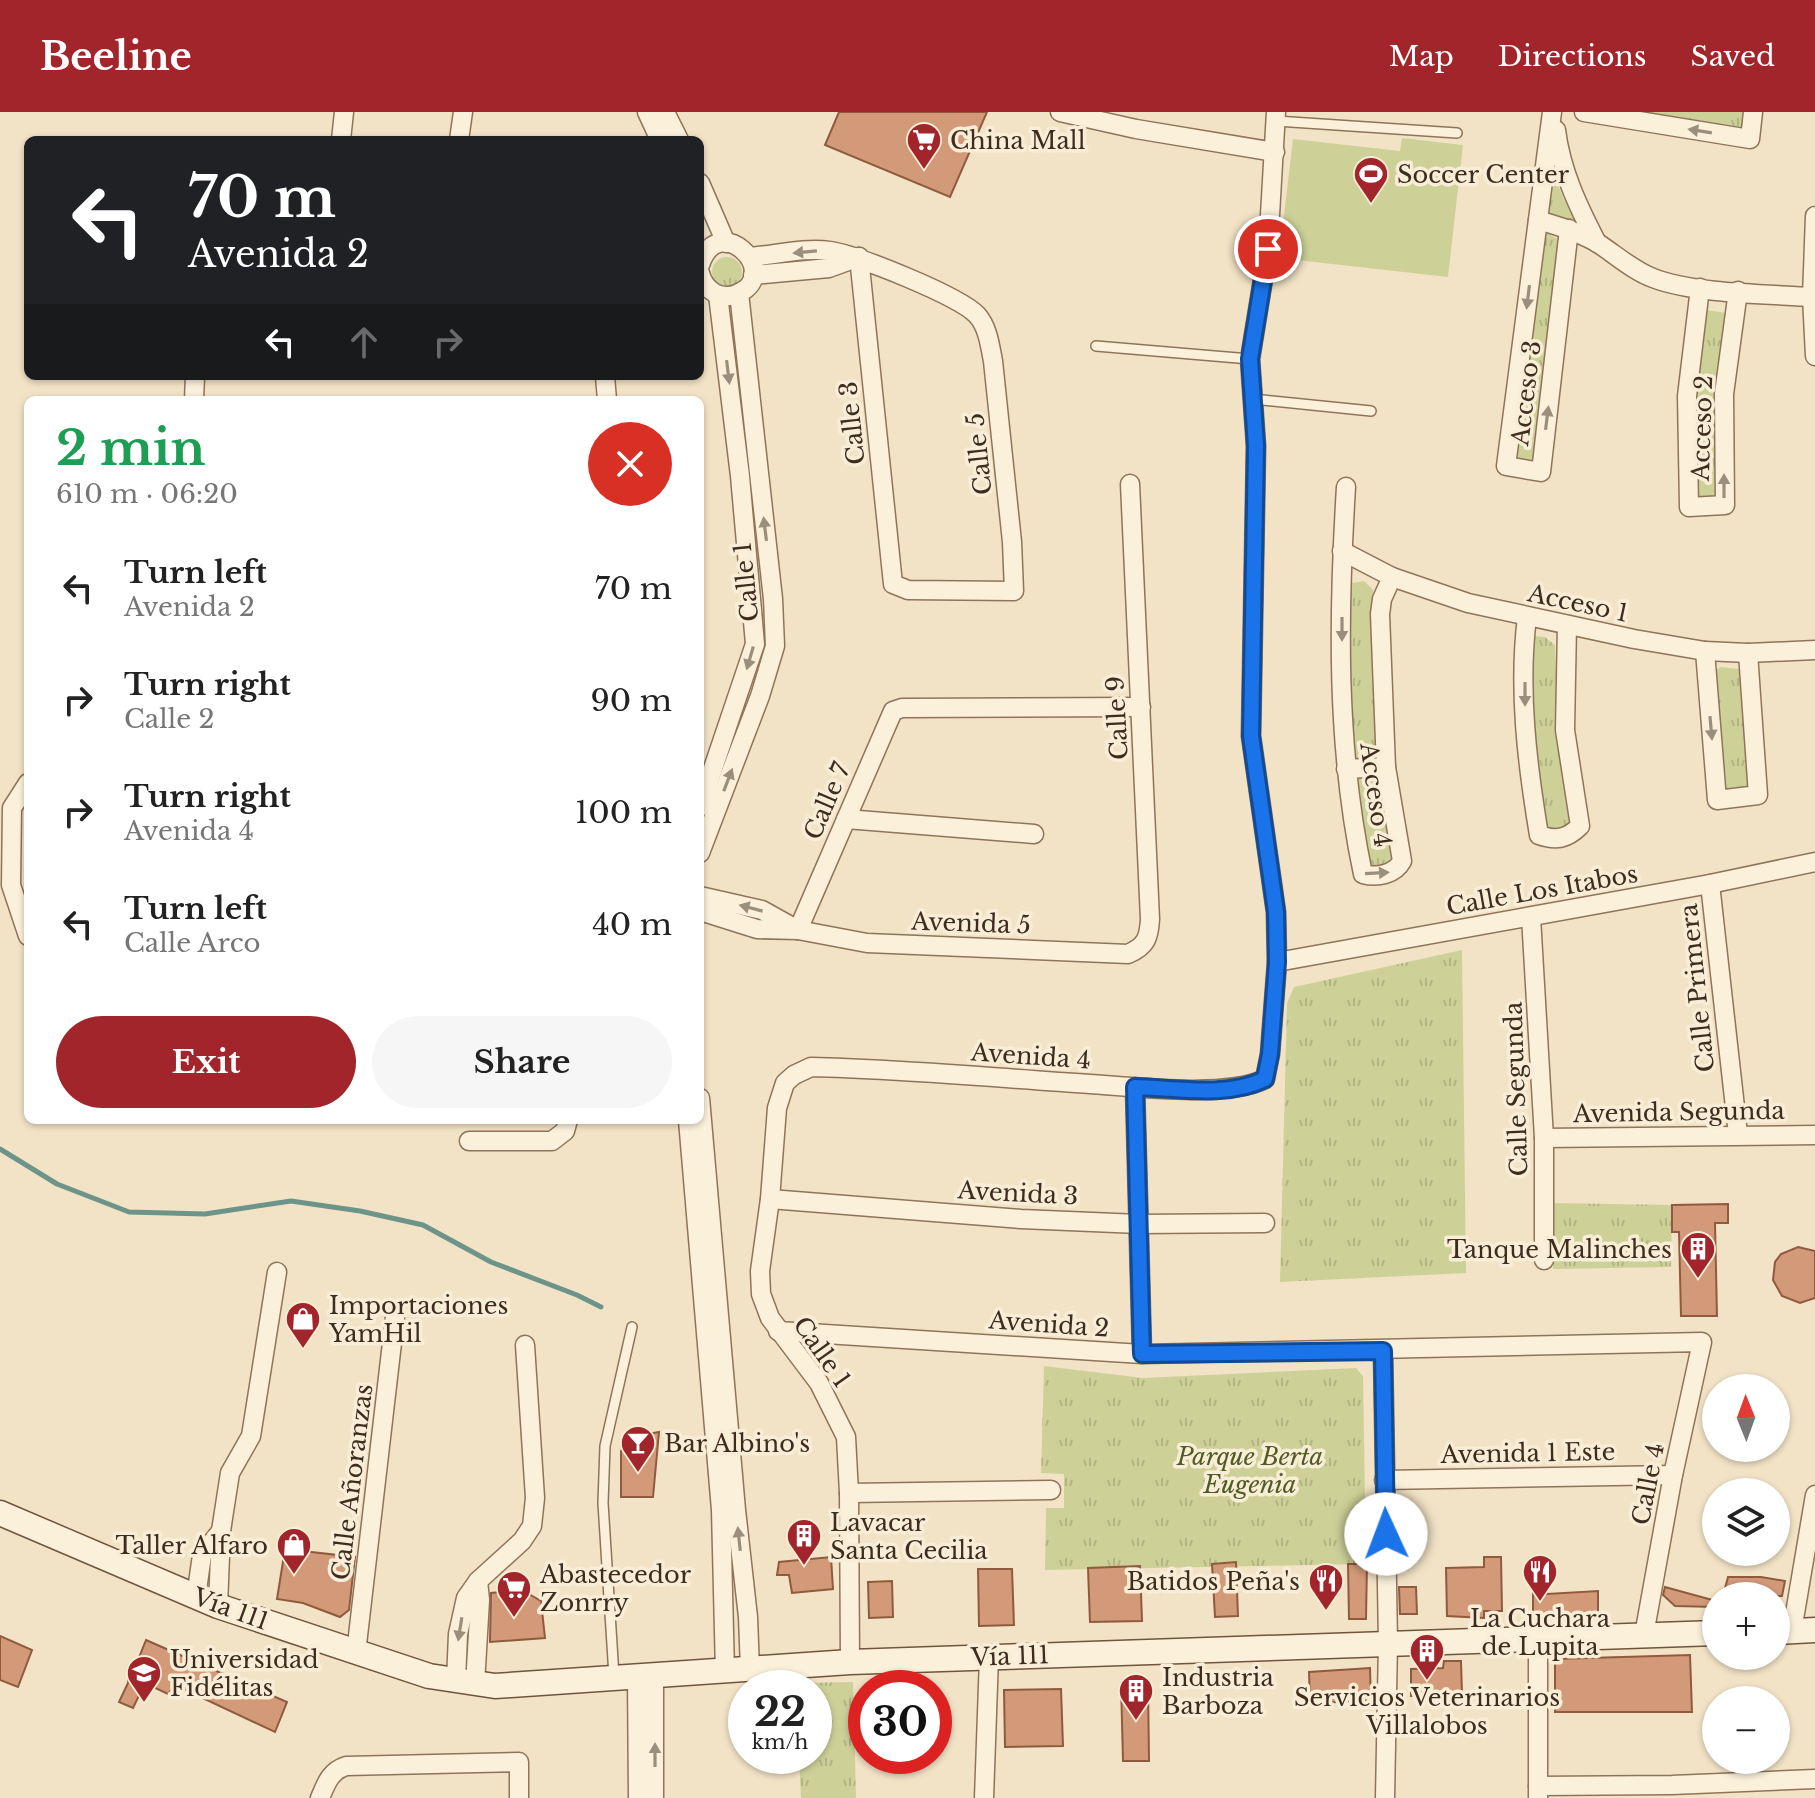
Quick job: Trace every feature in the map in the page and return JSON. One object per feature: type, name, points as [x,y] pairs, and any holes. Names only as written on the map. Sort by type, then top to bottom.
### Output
[{"type":"main road","name":"Vía 111","points":[[0,1513],[207,1602],[429,1676],[517,1686],[728,1672]]},
{"type":"main road","name":"Vía 111","points":[[750,1670],[850,1662],[1702,1633]]},
{"type":"street","points":[[341,136],[344,112]]},
{"type":"street","points":[[460,136],[463,112]]},
{"type":"street","points":[[647,112],[658,136]]},
{"type":"street","points":[[665,112],[677,136]]},
{"type":"street","points":[[1060,112],[1138,120],[1275,152]]},
{"type":"street","points":[[1553,112],[1538,220],[1569,229],[1597,243],[1611,255],[1655,279],[1700,288],[1814,297]]},
{"type":"street","points":[[1553,112],[1559,152],[1573,195],[1597,243]]},
{"type":"street","points":[[1584,112],[1750,139],[1753,112]]},
{"type":"street","points":[[1276,116],[1268,249],[1250,359],[1256,446],[1251,736],[1276,912],[1277,962]]},
{"type":"street","points":[[704,192],[726,243]]},
{"type":"street","points":[[1815,216],[1815,356]]},
{"type":"street","name":"Acceso 3","points":[[1538,220],[1506,466],[1541,472],[1569,229]]},
{"type":"street","points":[[704,273],[718,295],[739,293],[750,282],[752,266],[740,247],[726,243]]},
{"type":"street","points":[[704,268],[726,243]]},
{"type":"street","points":[[752,266],[829,268],[859,257]]},
{"type":"street","name":"Calle 5","points":[[859,257],[952,299],[976,315],[987,333],[993,361],[1012,542],[1014,591]]},
{"type":"street","name":"Calle 3","points":[[859,257],[893,584],[908,590],[1014,591]]},
{"type":"street","name":"Acceso 2","points":[[1700,288],[1687,396],[1689,507],[1725,505],[1724,394],[1738,291]]},
{"type":"street","name":"Calle 1","points":[[704,795],[755,644],[739,293]]},
{"type":"street","name":"Calle 1","points":[[704,843],[760,696],[775,646],[776,631],[718,295]]},
{"type":"street","name":"Calle 9","points":[[1130,484],[1150,919],[1149,935],[1142,947]]},
{"type":"street","name":"Acceso 4","points":[[1346,487],[1342,551],[1346,769],[1363,874],[1371,876],[1390,873],[1402,861],[1386,767],[1380,614],[1382,599],[1392,577]]},
{"type":"street","name":"Acceso 1","points":[[1342,551],[1392,577],[1468,603],[1527,617],[1705,651],[1815,650]]},
{"type":"street","points":[[1527,617],[1524,638],[1525,744],[1539,835],[1552,839],[1570,836],[1580,826],[1565,730],[1567,625]]},
{"type":"street","points":[[1705,651],[1717,800],[1758,795],[1748,653]]},
{"type":"street","points":[[741,689],[760,696]]},
{"type":"street","name":"Calle 7","points":[[798,930],[893,711],[913,708],[1141,707]]},
{"type":"street","points":[[1346,769],[1386,767]]},
{"type":"street","points":[[24,789],[12,808],[24,910]]},
{"type":"street","points":[[846,819],[1034,834]]},
{"type":"street","name":"Calle Los Itabos","points":[[1277,962],[1710,884],[1815,862]]},
{"type":"street","name":"Calle Primera","points":[[1710,884],[1738,1134]]},
{"type":"street","points":[[704,897],[762,910],[798,930]]},
{"type":"street","points":[[704,912],[757,929],[798,930]]},
{"type":"street","name":"Calle Segunda","points":[[1531,917],[1544,1138],[1544,1260]]},
{"type":"street","name":"Avenida 5","points":[[798,930],[867,943],[1128,954],[1142,947]]},
{"type":"street","name":"Avenida 4","points":[[794,1075],[811,1067],[1135,1087],[1221,1089],[1250,1086],[1265,1079],[1270,1054],[1277,962]]},
{"type":"street","name":"Calle 1","points":[[794,1075],[785,1083],[777,1108],[770,1199],[760,1271],[761,1294],[764,1309],[819,1383],[846,1437],[850,1662]]},
{"type":"street","points":[[1135,1087],[1142,1354]]},
{"type":"street","points":[[469,1141],[552,1141],[565,1131],[567,1124]]},
{"type":"street","points":[[694,1124],[728,1510],[748,1617],[750,1670]]},
{"type":"street","name":"Avenida Segunda","points":[[1544,1138],[1815,1135]]},
{"type":"street","name":"Avenida 3","points":[[770,1199],[1021,1219],[1139,1224],[1265,1223]]},
{"type":"street","points":[[207,1602],[202,1555],[221,1531],[230,1473],[251,1436],[277,1272]]},
{"type":"street","name":"Calle Añoranzas","points":[[356,1653],[395,1317]]},
{"type":"street","name":"Avenida 2","points":[[778,1331],[1142,1354],[1702,1342]]},
{"type":"street","name":"Calle 4","points":[[1644,1635],[1673,1475],[1702,1342]]},
{"type":"street","points":[[466,1682],[458,1634],[466,1598],[478,1581],[522,1541],[532,1526],[535,1498],[525,1345]]},
{"type":"street","points":[[1383,1351],[1388,1643],[1385,1798]]},
{"type":"street","name":"Avenida 1 Este","points":[[1384,1480],[1673,1475]]},
{"type":"street","points":[[849,1493],[1051,1490]]},
{"type":"street","points":[[1794,1631],[1815,1495]]},
{"type":"street","points":[[725,1672],[728,1510]]},
{"type":"street","points":[[1538,1638],[1538,1792],[1815,1779]]},
{"type":"street","points":[[984,1798],[989,1657]]},
{"type":"street","points":[[635,1678],[638,1798]]},
{"type":"street","points":[[635,1678],[654,1798]]},
{"type":"street","points":[[320,1798],[329,1777],[346,1766],[519,1762],[519,1798]]},
{"type":"lane","points":[[1276,116],[1457,133]]},
{"type":"lane","points":[[1096,346],[1250,359]]},
{"type":"lane","points":[[1253,399],[1371,411]]},
{"type":"lane","points":[[632,1327],[605,1446],[603,1503],[635,1678]]},
{"type":"green space","points":[[1625,112],[1745,112],[1743,133]]},
{"type":"green space","name":"Soccer Center","points":[[1402,138],[1463,145],[1448,277],[1279,258],[1293,139],[1400,151]]},
{"type":"green space","points":[[1551,169],[1564,199],[1581,228],[1546,212]]},
{"type":"green space","points":[[1543,231],[1561,241],[1536,462],[1516,459]]},
{"type":"green space","points":[[727,257],[738,261],[742,272],[738,283],[727,287],[716,283],[712,272],[716,261]]},
{"type":"green space","points":[[1706,310],[1726,313],[1715,406],[1715,498],[1694,499],[1695,401]]},
{"type":"green space","points":[[1364,581],[1373,590],[1377,758],[1362,764],[1349,758],[1346,590],[1351,583]]},
{"type":"green space","points":[[1533,636],[1545,637],[1555,645],[1558,741],[1571,822],[1566,832],[1542,829],[1528,742]]},
{"type":"green space","points":[[1721,667],[1744,673],[1751,788],[1732,794],[1722,789],[1714,671]]},
{"type":"green space","points":[[1368,774],[1378,781],[1393,861],[1378,871],[1366,864],[1354,779]]},
{"type":"green space","points":[[1462,950],[1466,1273],[1280,1282],[1287,1003],[1294,987]]},
{"type":"green space","points":[[1553,1203],[1672,1205],[1671,1267],[1553,1269]]},
{"type":"green space","name":"Parque Berta Eugenia","points":[[1044,1366],[1143,1378],[1356,1368],[1363,1376],[1366,1564],[1045,1570],[1046,1508],[1064,1508],[1064,1474],[1041,1473]]},
{"type":"green space","points":[[832,1682],[848,1682],[848,1774],[855,1774],[856,1798],[801,1798],[800,1774],[832,1774]]},
{"type":"building","name":"China Mall","points":[[839,112],[987,112],[950,197],[825,145]]},
{"type":"building","points":[[1728,1204],[1728,1223],[1715,1223],[1717,1316],[1681,1316],[1679,1232],[1672,1232],[1672,1205]]},
{"type":"building","points":[[1798,1247],[1815,1251],[1815,1298],[1800,1303],[1782,1296],[1773,1280],[1775,1262],[1781,1254]]},
{"type":"building","name":"Bar Albino's","points":[[659,1432],[653,1497],[621,1497],[621,1451],[631,1437]]},
{"type":"building","points":[[285,1549],[355,1557],[349,1610],[340,1617],[303,1603],[277,1599]]},
{"type":"building","points":[[831,1557],[833,1589],[792,1593],[789,1575],[777,1575],[779,1562]]},
{"type":"building","points":[[1484,1557],[1501,1557],[1502,1611],[1484,1611],[1484,1618],[1447,1616],[1446,1568],[1484,1567]]},
{"type":"building","points":[[1236,1562],[1238,1616],[1215,1617],[1212,1564]]},
{"type":"building","points":[[1348,1564],[1367,1564],[1366,1619],[1349,1619]]},
{"type":"building","points":[[1140,1566],[1142,1621],[1090,1622],[1088,1568]]},
{"type":"building","points":[[978,1569],[1012,1569],[1014,1625],[979,1626]]},
{"type":"building","points":[[1728,1577],[1785,1581],[1785,1582],[1727,1582]]},
{"type":"building","points":[[892,1581],[893,1617],[869,1618],[868,1582]]},
{"type":"building","points":[[1399,1587],[1416,1587],[1417,1614],[1400,1614]]},
{"type":"building","points":[[1665,1587],[1702,1597],[1702,1607],[1675,1606],[1663,1595]]},
{"type":"building","name":"Abastecedor Zonrry","points":[[522,1590],[541,1601],[545,1638],[490,1642],[491,1593]]},
{"type":"building","points":[[1533,1591],[1547,1591],[1547,1594],[1598,1591],[1598,1612],[1533,1616]]},
{"type":"building","points":[[0,1636],[32,1650],[18,1687],[0,1680]]},
{"type":"building","points":[[146,1640],[287,1702],[275,1732],[175,1685],[168,1694],[145,1683],[133,1708],[119,1702],[128,1683],[130,1666],[134,1670]]},
{"type":"building","points":[[1690,1655],[1692,1712],[1555,1712],[1555,1659]]},
{"type":"building","points":[[1444,1661],[1461,1661],[1462,1695],[1411,1696],[1411,1669],[1443,1668]]},
{"type":"building","points":[[1370,1668],[1371,1701],[1310,1703],[1309,1672]]},
{"type":"building","name":"Industria Barboza","points":[[1148,1682],[1149,1761],[1123,1761],[1121,1683]]},
{"type":"building","points":[[1061,1689],[1063,1746],[1005,1747],[1004,1690]]},
{"type":"waterway","points":[[0,1149],[57,1184],[129,1212],[205,1214],[291,1201],[360,1211],[423,1225],[491,1262],[601,1307]]},
{"type":"place","name":"China Mall","points":[[924,171]]},
{"type":"place","name":"Soccer Center","points":[[1371,205]]},
{"type":"place","name":"Tanque Malinches","points":[[1698,1280]]},
{"type":"place","name":"Importaciones YamHil","points":[[303,1350]]},
{"type":"place","name":"Bar Albino's","points":[[638,1474]]},
{"type":"place","name":"Lavacar Santa Cecilia","points":[[804,1567]]},
{"type":"place","name":"Taller Alfaro","points":[[294,1576]]},
{"type":"place","name":"La Cuchara de Lupita","points":[[1540,1603]]},
{"type":"place","name":"Batidos Peña's","points":[[1326,1612]]},
{"type":"place","name":"Abastecedor Zonrry","points":[[514,1619]]},
{"type":"place","name":"Servicios Veterinarios Villalobos","points":[[1427,1682]]},
{"type":"place","name":"Universidad Fidélitas","points":[[144,1704]]},
{"type":"place","name":"Industria Barboza","points":[[1136,1722]]},
{"type":"route","points":[[1268,249],[1250,359],[1256,446],[1251,736],[1276,912],[1277,962],[1270,1054],[1265,1079],[1250,1086],[1221,1089],[1135,1087],[1142,1354],[1383,1351],[1386,1534]]}]
